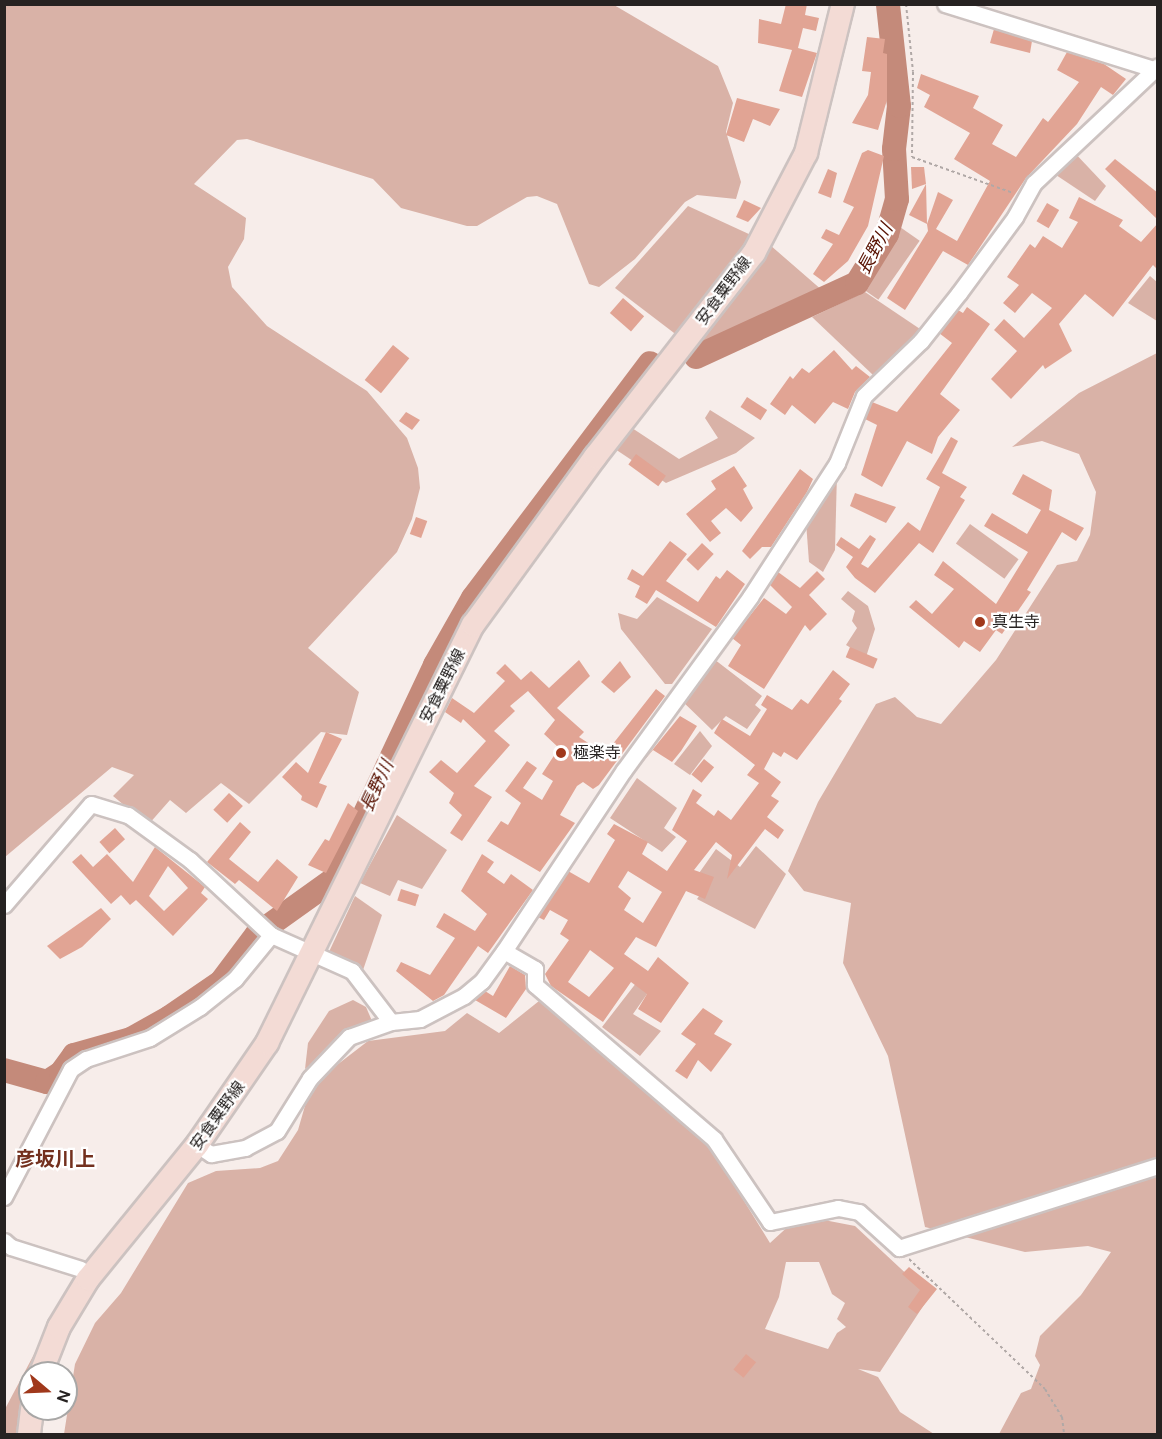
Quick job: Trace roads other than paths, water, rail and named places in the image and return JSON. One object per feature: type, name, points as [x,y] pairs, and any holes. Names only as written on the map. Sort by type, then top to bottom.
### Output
[{"type":"main road","name":"安食粟野線","points":[[46,1361],[59,1328],[88,1279],[197,1145],[243,1084],[473,625],[595,457],[754,252],[806,153],[843,4]]},
{"type":"street","points":[[945,4],[1156,67]]},
{"type":"street","points":[[197,1145],[211,1154],[234,1150],[277,1131],[310,1078],[349,1037],[391,1022],[420,1019],[464,996],[482,981],[624,770],[750,597],[837,463],[864,396],[946,310],[1015,218],[1024,196],[1073,142],[1156,67]]},
{"type":"street","points":[[4,905],[91,804],[128,814],[190,860],[267,930],[352,971],[391,1022]]},
{"type":"street","points":[[4,1197],[71,1069],[86,1059],[150,1038],[200,1007],[235,979],[267,930]]},
{"type":"street","points":[[504,951],[535,969],[535,985],[714,1139],[770,1222],[838,1208],[859,1212],[899,1248],[1158,1166]]},
{"type":"street","points":[[100,1281],[129,1242],[146,1209]]},
{"type":"street","points":[[4,1241],[11,1247],[81,1269]]},
{"type":"waterway","name":"長野川","points":[[696,357],[857,283],[887,234],[897,199],[894,149],[899,106],[888,4]]},
{"type":"waterway","name":"長野川","points":[[4,1070],[47,1082],[61,1073],[74,1055],[131,1039],[170,1017],[221,982],[257,934],[334,879],[435,665],[473,598],[650,363]]},
{"type":"place","name":"真生寺","points":[[980,622]]},
{"type":"place","name":"極楽寺","points":[[561,753]]},
{"type":"district","name":"彦坂川上","points":[[55,1159]]}]
